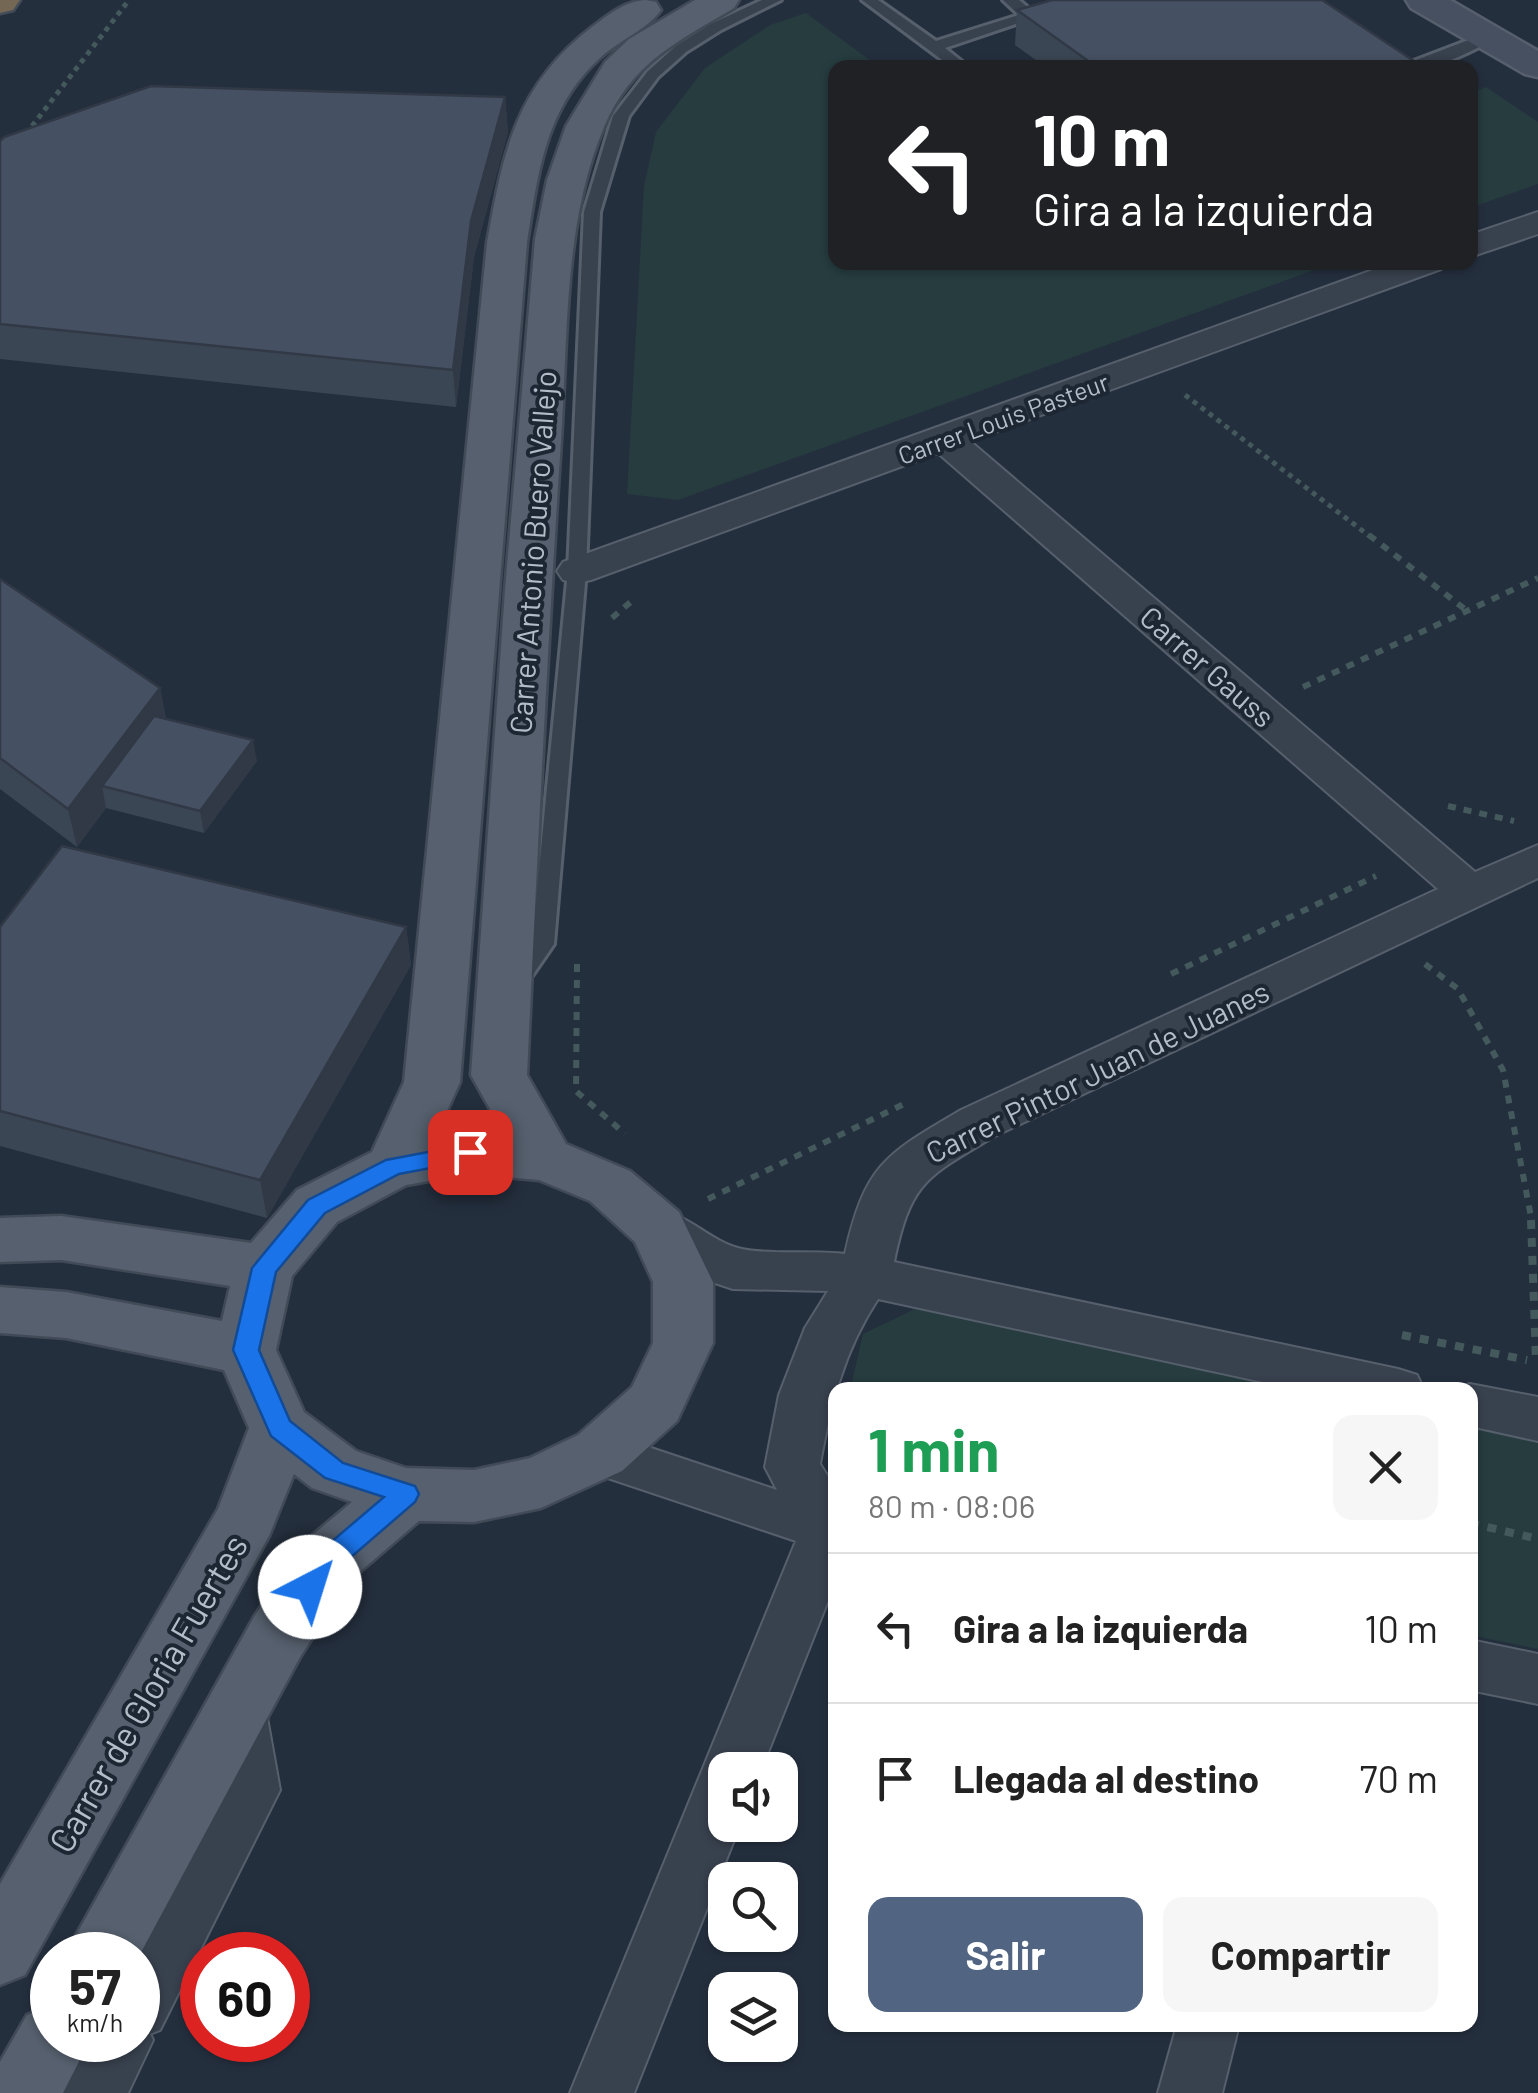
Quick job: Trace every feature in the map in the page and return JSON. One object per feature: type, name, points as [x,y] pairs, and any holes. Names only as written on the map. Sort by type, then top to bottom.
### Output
[{"type":"main road","name":"Carrer Antonio Buero Vallejo","points":[[394,1166],[432,1082],[506,243],[519,176],[541,106],[574,63],[637,12],[662,0]]},
{"type":"main road","name":"Carrer Antonio Buero Vallejo","points":[[546,1159],[499,1075],[556,238],[567,180],[585,126],[618,70],[642,47],[721,0]]},
{"type":"main road","points":[[1424,0],[1511,50]]},
{"type":"main road","points":[[1456,0],[1511,50]]},
{"type":"main road","points":[[470,1152],[546,1159],[610,1186],[658,1228],[684,1282],[683,1343],[655,1403],[600,1453],[541,1482],[474,1496],[406,1494],[334,1470],[280,1428],[246,1350],[264,1268],[317,1206],[394,1166],[470,1152]]},
{"type":"main road","points":[[0,1240],[62,1238],[264,1268]]},
{"type":"main road","points":[[0,1310],[66,1315],[246,1350]]},
{"type":"main road","name":"Carrer de Gloria Fuertes","points":[[0,1951],[247,1517],[280,1428]]},
{"type":"main road","points":[[113,1932],[277,1637],[326,1562],[406,1494]]},
{"type":"main road","points":[[23,2093],[41,2062]]},
{"type":"street","points":[[1478,244],[1538,222]]},
{"type":"street","name":"Carrer Louis Pasteur","points":[[577,571],[1407,270]]},
{"type":"street","name":"Carrer Gauss","points":[[946,440],[1470,892]]},
{"type":"street","name":"Carrer Pintor Juan de Juanes","points":[[828,1521],[792,1468],[806,1395],[831,1328],[866,1276],[876,1229],[891,1188],[911,1163],[978,1123],[1470,892],[1532,838]]},
{"type":"street","points":[[658,1228],[732,1269],[810,1269],[866,1276],[1361,1382]]},
{"type":"street","points":[[1478,1407],[1538,1419]]},
{"type":"street","points":[[600,1453],[828,1526]]},
{"type":"street","points":[[739,1752],[828,1537]]},
{"type":"street","points":[[1478,1667],[1538,1679]]},
{"type":"street","points":[[160,1965],[250,1790],[237,1712]]},
{"type":"street","points":[[602,2093],[708,1829]]},
{"type":"street","points":[[1190,2093],[1206,2032]]},
{"type":"street","points":[[94,2093],[110,2062]]},
{"type":"lane","points":[[504,1001],[543,944],[577,571],[592,212],[621,116],[653,74],[681,49],[774,0]]},
{"type":"lane","points":[[869,0],[952,60]]},
{"type":"lane","points":[[1010,0],[1030,16]]},
{"type":"lane","points":[[934,47],[1080,0]]},
{"type":"lane","points":[[1380,48],[1397,60]]},
{"type":"lane","points":[[1454,60],[1511,50]]},
{"type":"path","points":[[24,137],[129,0]]},
{"type":"path","points":[[1194,382],[1176,388],[1466,610]]},
{"type":"path","points":[[1293,692],[1538,578]]},
{"type":"path","points":[[610,638],[612,618],[640,593]]},
{"type":"path","points":[[1160,980],[1381,873],[1356,840],[1388,821],[1435,803],[1516,821],[1532,838]]},
{"type":"path","points":[[1384,932],[1458,989],[1503,1070],[1531,1204],[1537,1362],[1401,1334]]},
{"type":"path","points":[[578,953],[574,993],[576,1091],[632,1140]]},
{"type":"path","points":[[715,1212],[702,1202],[914,1099]]},
{"type":"path","points":[[1478,1525],[1538,1538]]},
{"type":"green space","points":[[806,13],[870,60],[828,60],[828,270],[1314,270],[678,500],[627,494],[644,186],[656,132],[705,68],[770,25]]},
{"type":"green space","points":[[1486,87],[1538,122],[1538,184],[1478,205],[1478,90]]},
{"type":"green space","points":[[919,1307],[1261,1382],[852,1382],[863,1334]]},
{"type":"green space","points":[[1478,1429],[1538,1442],[1538,1649],[1478,1637]]},
{"type":"building","points":[[1052,0],[1322,0],[1412,60],[1087,60],[1017,10]]},
{"type":"building","points":[[151,86],[505,97],[471,221],[453,370],[0,324],[0,141]]},
{"type":"building","points":[[0,579],[160,688],[68,809],[0,758]]},
{"type":"building","points":[[154,716],[253,740],[200,811],[102,786]]},
{"type":"building","points":[[62,846],[406,927],[260,1180],[0,1111],[0,927]]},
{"type":"route","points":[[310,1587],[326,1562],[406,1494],[334,1470],[280,1428],[246,1350],[264,1268],[317,1206],[394,1166],[470,1152]]}]
